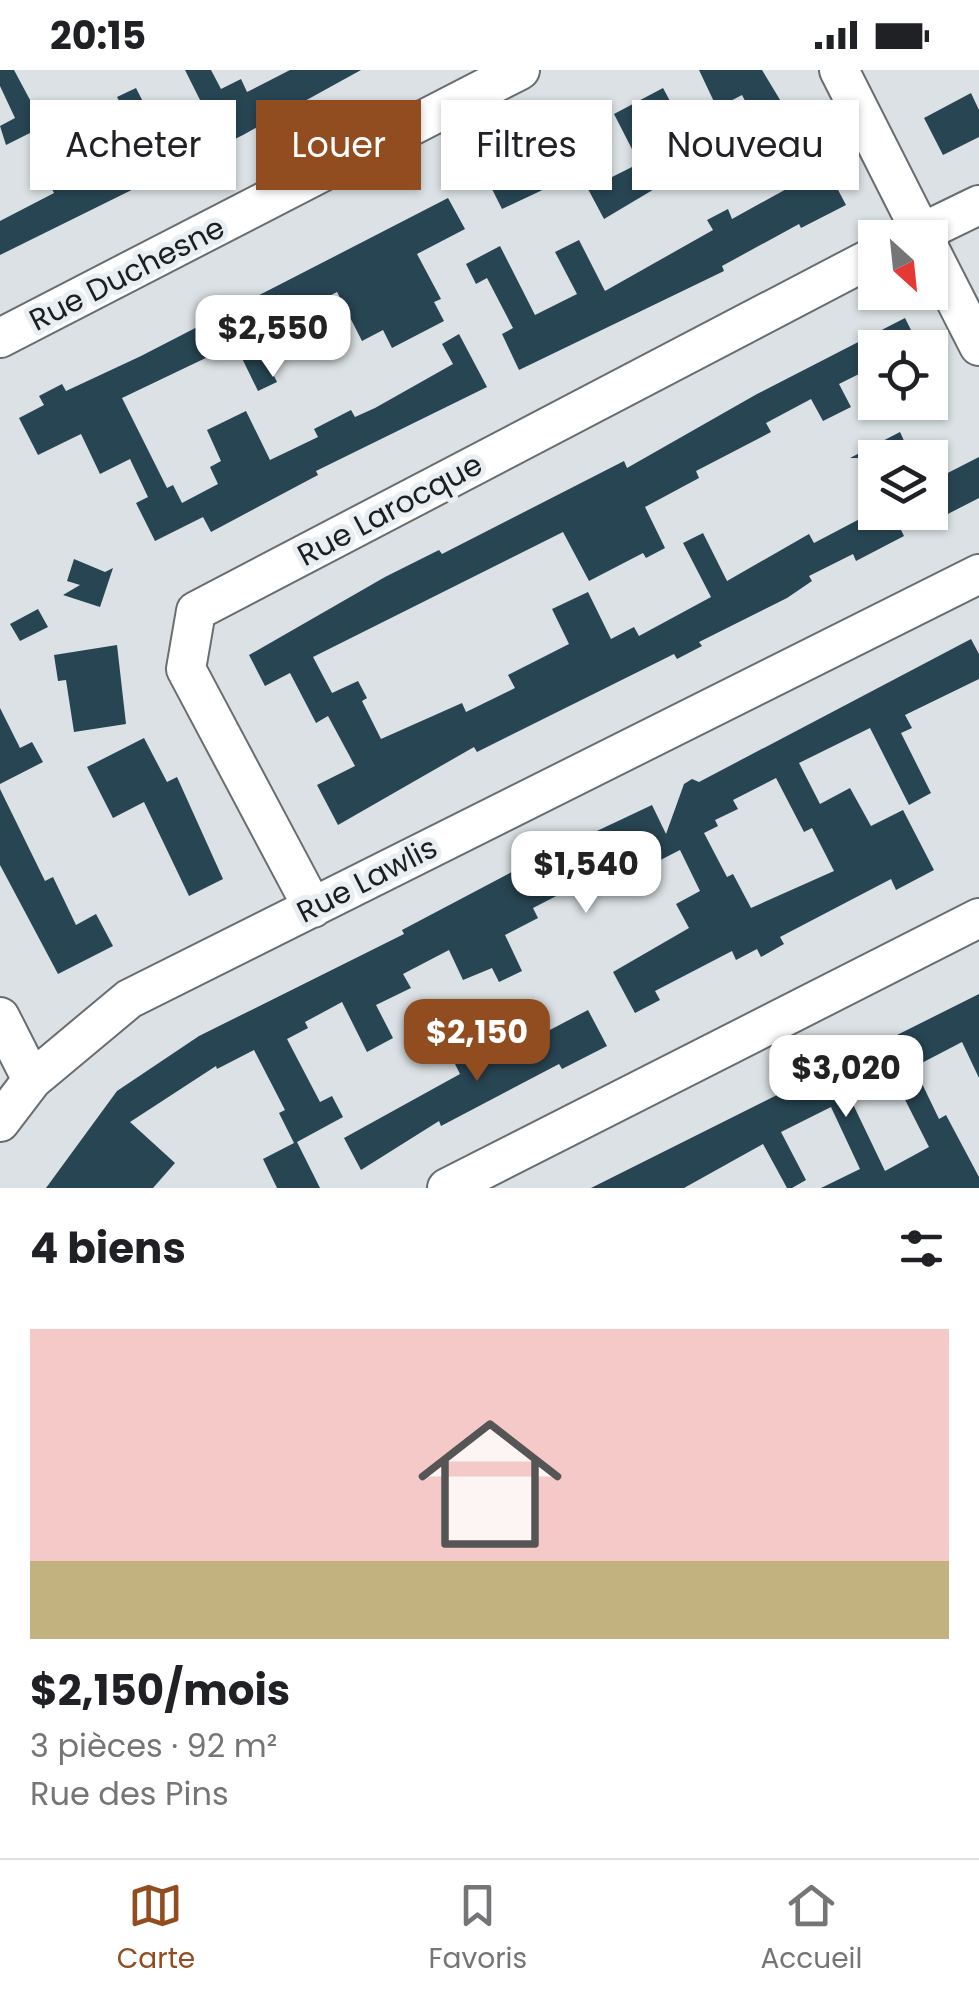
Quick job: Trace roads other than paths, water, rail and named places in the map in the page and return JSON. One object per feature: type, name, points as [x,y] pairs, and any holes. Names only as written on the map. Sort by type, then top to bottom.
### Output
[{"type":"street","name":"Rue Duchesne","points":[[0,338],[520,70]]},
{"type":"street","points":[[838,70],[913,220]]},
{"type":"street","points":[[948,223],[979,205]]},
{"type":"street","name":"Rue Larocque","points":[[313,908],[186,669],[196,612],[858,265]]},
{"type":"street","points":[[948,288],[979,346]]},
{"type":"street","name":"Rue Lawlis","points":[[0,1122],[32,1080],[129,999],[979,574]]},
{"type":"street","points":[[447,1188],[979,918]]},
{"type":"street","points":[[0,1017],[32,1080]]}]
